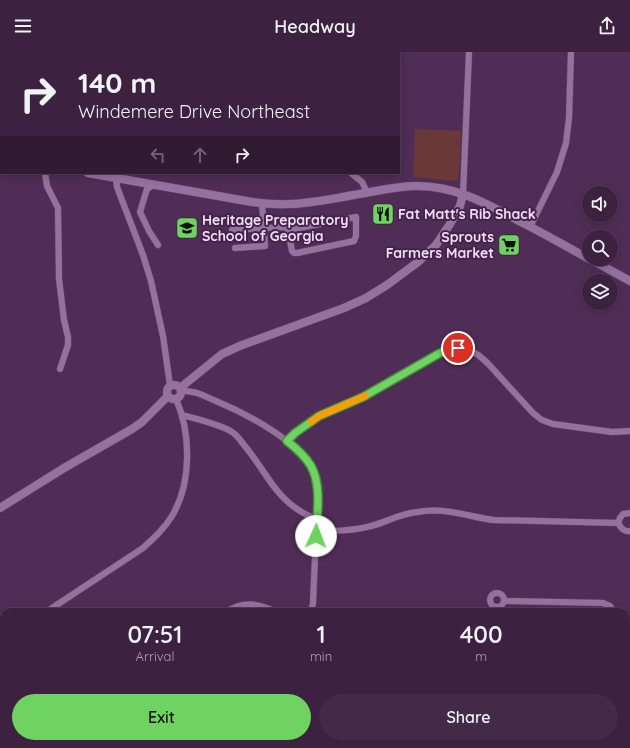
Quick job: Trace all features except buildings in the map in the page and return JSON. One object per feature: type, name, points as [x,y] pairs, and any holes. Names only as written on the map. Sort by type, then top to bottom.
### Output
[{"type":"street","points":[[180,389],[222,354],[242,345],[344,308],[366,298],[387,285],[418,262],[436,244],[460,206],[463,194],[468,52]]},
{"type":"street","points":[[530,227],[557,172],[566,143],[569,118],[571,52]]},
{"type":"street","points":[[45,174],[50,194],[56,202],[58,208],[59,279],[64,320],[68,337],[68,345],[60,369]]},
{"type":"street","points":[[94,174],[262,203],[295,204],[404,187],[418,186],[440,188],[463,194],[502,212],[582,255]]},
{"type":"street","points":[[352,174],[362,182],[367,192]]},
{"type":"street","points":[[116,178],[117,187],[143,255],[151,281],[163,336],[170,385],[166,391],[168,396],[172,399],[176,399]]},
{"type":"street","points":[[153,184],[147,189],[140,212],[158,245]]},
{"type":"street","points":[[235,248],[265,246],[262,203]]},
{"type":"street","points":[[232,230],[283,227],[288,230],[356,217],[356,236],[354,241],[313,250],[297,253],[292,251],[288,230]]},
{"type":"street","points":[[602,266],[630,281]]},
{"type":"street","points":[[287,441],[295,433],[319,416],[363,397],[440,353],[447,350],[461,348],[480,356],[533,413],[542,420],[553,424],[604,431],[630,431]]},
{"type":"street","points":[[170,385],[175,385],[180,389],[194,392],[224,404],[261,424],[287,441],[305,458],[311,466],[318,490],[312,608]]},
{"type":"street","points":[[176,399],[180,396],[180,389]]},
{"type":"street","points":[[0,508],[64,468],[132,429],[142,422],[168,396]]},
{"type":"street","points":[[52,608],[142,548],[166,525],[172,515],[179,503],[186,477],[187,446],[182,415],[176,399]]},
{"type":"street","points":[[182,415],[225,428],[232,432],[251,453],[271,485],[281,497],[307,516],[317,518]]},
{"type":"street","points":[[316,531],[343,531],[358,529],[373,526],[404,514],[430,510],[452,512],[493,520],[618,523]]},
{"type":"street","points":[[618,523],[623,514],[630,513]]},
{"type":"street","points":[[618,523],[622,529],[625,531],[630,531]]},
{"type":"street","points":[[504,601],[603,603],[611,608]]},
{"type":"street","points":[[233,608],[250,604],[267,608]]},
{"type":"shaded area","points":[[415,129],[461,131],[458,180],[454,181],[413,177]]},
{"type":"slow traffic","points":[[311,422],[319,416],[365,396]]},
{"type":"place","name":"Fat Matt's Rib Shack","points":[[383,214]]},
{"type":"place","name":"Heritage Preparatory School of Georgia","points":[[187,228]]},
{"type":"place","name":"Sprouts Farmers Market","points":[[509,245]]},
{"type":"route","points":[[316,536],[317,482],[311,466],[305,458],[287,441],[295,433],[319,416],[363,397],[440,353],[458,348]]}]
